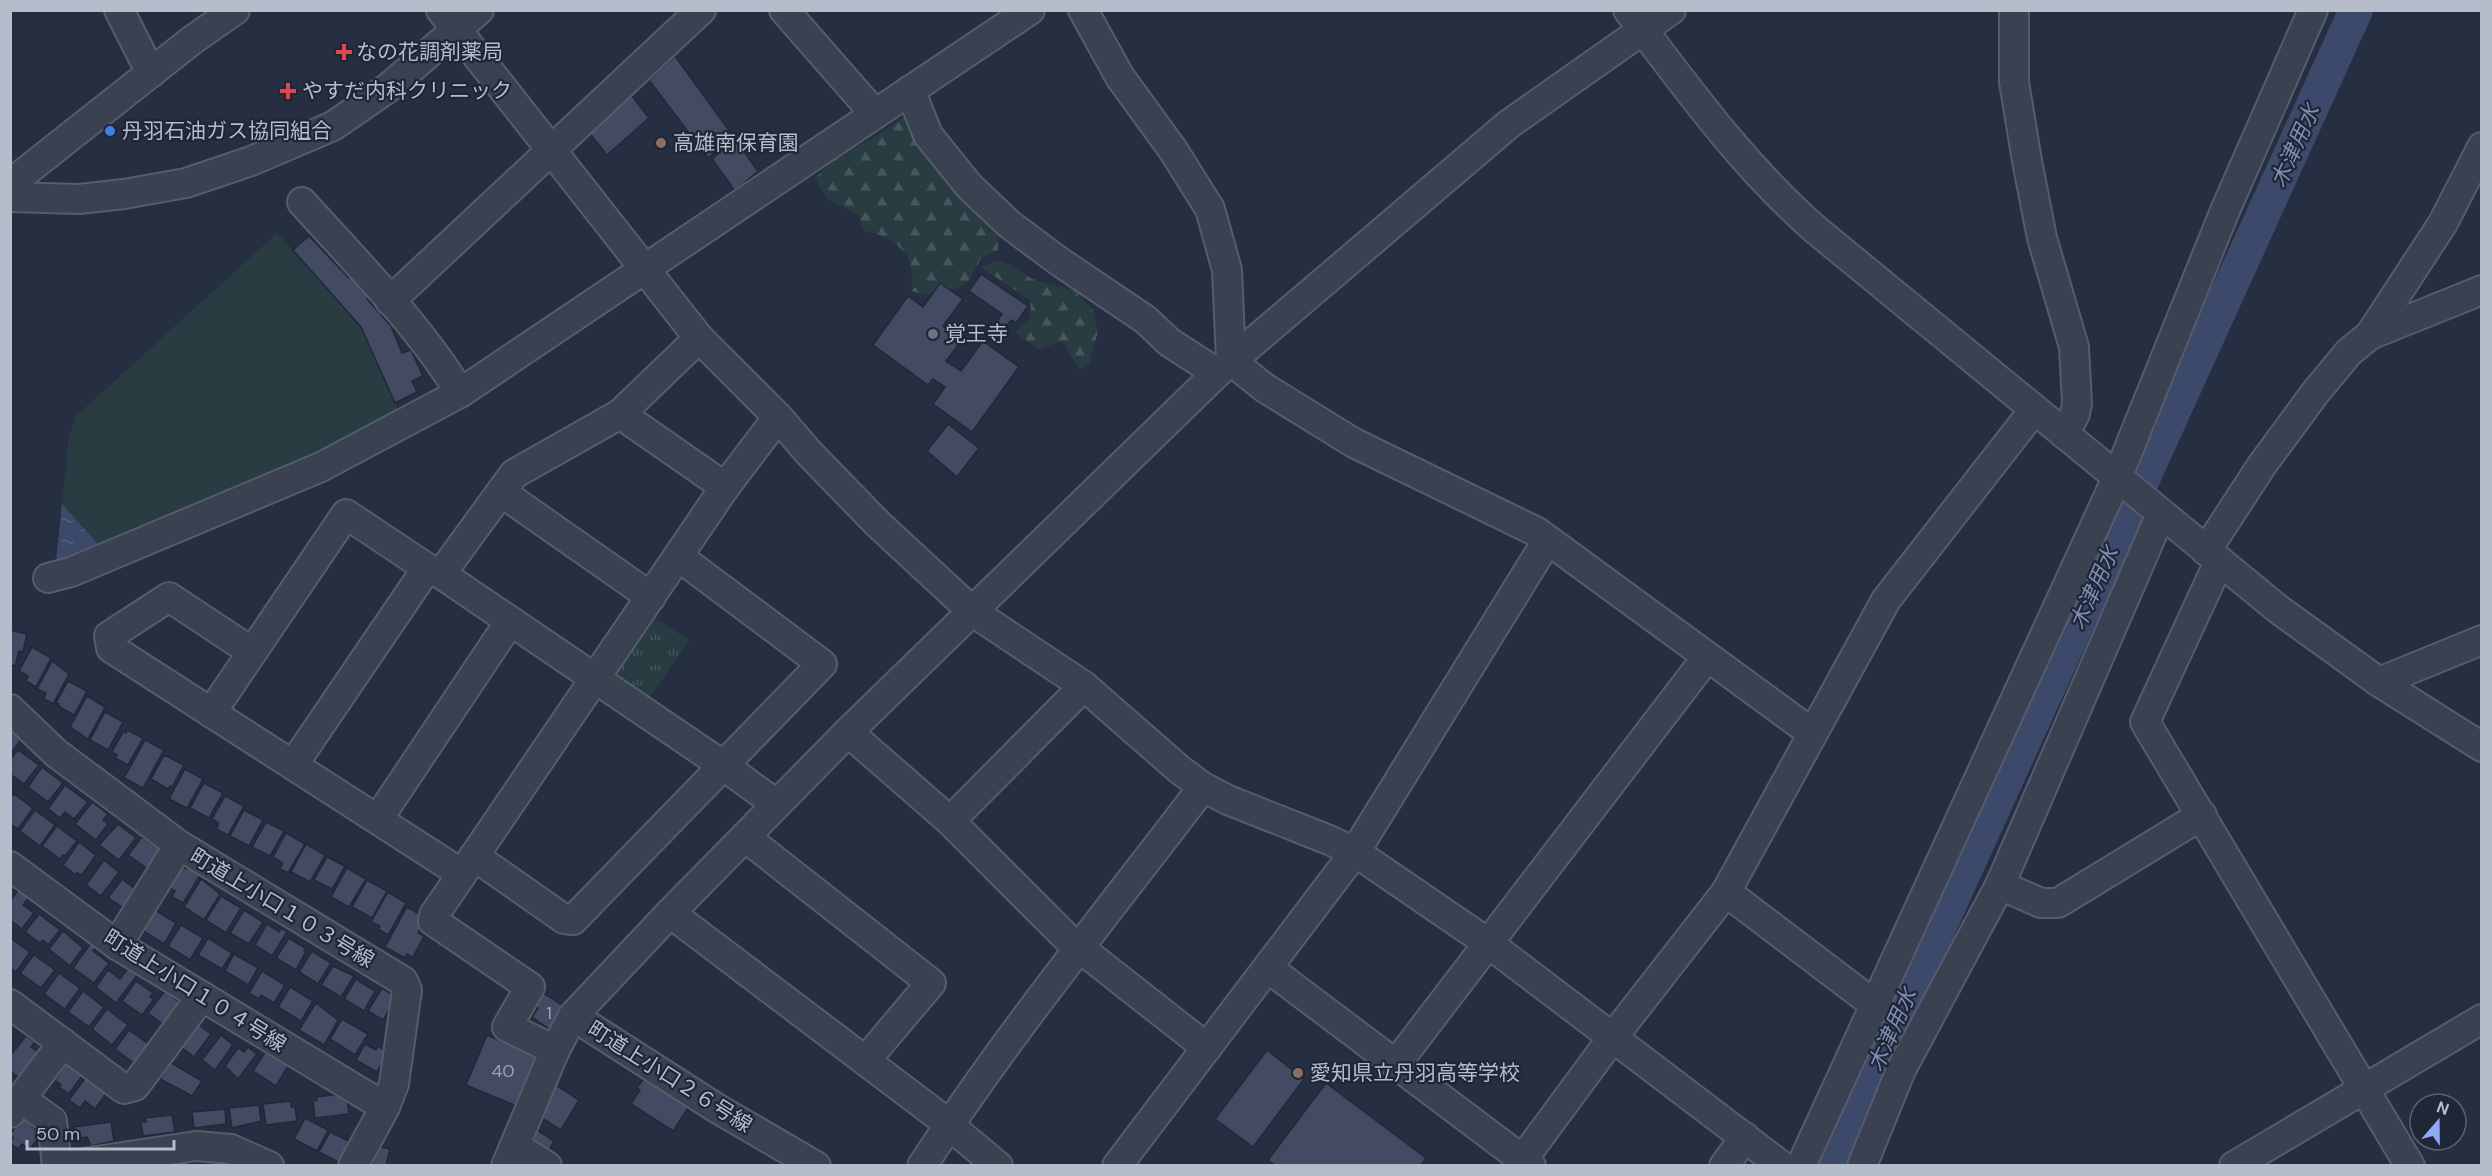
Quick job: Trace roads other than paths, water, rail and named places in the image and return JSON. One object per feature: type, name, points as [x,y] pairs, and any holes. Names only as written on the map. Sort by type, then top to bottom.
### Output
[{"type":"street","points":[[119,10],[151,73]]},
{"type":"street","points":[[10,184],[235,10]]},
{"type":"street","points":[[10,197],[79,199],[124,194],[186,183],[250,161],[333,126],[388,88],[449,21],[479,10]]},
{"type":"street","points":[[390,301],[552,152],[701,10]]},
{"type":"street","points":[[784,10],[875,114]]},
{"type":"street","points":[[48,578],[71,572],[321,467],[460,393],[1030,10]]},
{"type":"street","points":[[1083,10],[1119,76],[1173,150],[1210,209],[1227,270],[1224,367]]},
{"type":"street","points":[[573,1016],[670,913],[848,732],[1224,367],[1509,124],[1636,21],[1671,10]]},
{"type":"street","points":[[2014,10],[2014,82],[2027,160],[2042,238],[2074,347],[2077,403],[2075,414],[2064,434]]},
{"type":"street","points":[[1801,1166],[2117,478],[2224,213],[2313,10]]},
{"type":"street","points":[[449,21],[699,338],[778,417],[809,453],[878,524],[973,612],[1084,686],[1180,770],[1203,787],[1228,800],[1355,852],[1488,943],[1782,1166]]},
{"type":"street","points":[[1636,21],[1736,151],[1783,200],[1850,259],[2278,609],[2379,682],[2481,747]]},
{"type":"street","points":[[910,90],[928,135],[969,186],[1009,224],[1060,262],[1146,320],[1169,342],[1265,388],[1354,443],[1537,532],[1812,733]]},
{"type":"street","points":[[2370,335],[2443,223],[2481,147]]},
{"type":"street","points":[[302,202],[390,301],[449,375],[460,393]]},
{"type":"street","points":[[2410,1166],[2145,723],[2213,556],[2262,465],[2315,393],[2349,352],[2370,335],[2481,290]]},
{"type":"street","points":[[293,765],[434,571],[514,474],[620,414],[699,338]]},
{"type":"street","points":[[1268,968],[1527,1162],[1613,1037],[1726,892],[1886,600],[2034,410]]},
{"type":"street","points":[[620,414],[725,487]]},
{"type":"street","points":[[555,1050],[507,1027],[531,987],[433,921],[434,915],[725,487],[778,417]]},
{"type":"street","points":[[501,492],[651,597]]},
{"type":"street","points":[[1862,1166],[1901,1070],[2000,885],[2158,511]]},
{"type":"street","points":[[211,713],[346,514],[724,766],[776,804]]},
{"type":"street","points":[[1117,1166],[1355,852],[1547,541]]},
{"type":"street","points":[[252,652],[169,597],[110,636],[111,648],[378,819],[468,865],[564,920],[573,920],[822,664],[679,557]]},
{"type":"street","points":[[378,819],[510,623]]},
{"type":"street","points":[[2379,682],[2481,640]]},
{"type":"street","points":[[1396,1064],[1707,657]]},
{"type":"street","points":[[950,821],[1084,686]]},
{"type":"street","name":"町道上小口１０３号線","points":[[10,709],[56,753],[179,845],[403,981],[407,990],[394,1084],[385,1107],[353,1166]]},
{"type":"street","points":[[848,732],[950,821],[1080,949],[1207,1048]]},
{"type":"street","points":[[922,1166],[949,1125],[1203,787]]},
{"type":"street","points":[[2000,885],[2041,903],[2058,903],[2202,815]]},
{"type":"street","points":[[745,837],[932,983],[866,1060]]},
{"type":"street","points":[[117,945],[179,845]]},
{"type":"street","name":"町道上小口１０４号線","points":[[10,866],[117,945],[385,1107]]},
{"type":"street","points":[[1726,892],[1875,1005]]},
{"type":"street","points":[[670,913],[866,1060],[998,1166]]},
{"type":"street","points":[[10,1004],[124,1089],[135,1086],[202,996]]},
{"type":"street","name":"町道上小口２６号線","points":[[510,1156],[555,1050],[573,1016],[718,1109],[815,1165]]},
{"type":"street","points":[[2234,1166],[2481,1019]]},
{"type":"street","points":[[63,1043],[16,1106],[52,1121],[67,1165],[196,1146],[269,1166]]},
{"type":"street","points":[[1724,1166],[1745,1137]]},
{"type":"street","points":[[510,1156],[547,1166]]},
{"type":"water","points":[[62,504],[104,551],[56,562]]},
{"type":"waterway","name":"木津用水","points":[[1831,1166],[2356,10]]},
{"type":"place","name":"なの花調剤薬局","points":[[344,52]]},
{"type":"place","name":"やすだ内科クリニック","points":[[288,91]]},
{"type":"place","name":"丹羽石油ガス協同組合","points":[[110,131]]},
{"type":"place","name":"高雄南保育園","points":[[661,143]]},
{"type":"place","name":"覚王寺","points":[[933,334]]},
{"type":"place","name":"愛知県立丹羽高等学校","points":[[1298,1073]]}]
